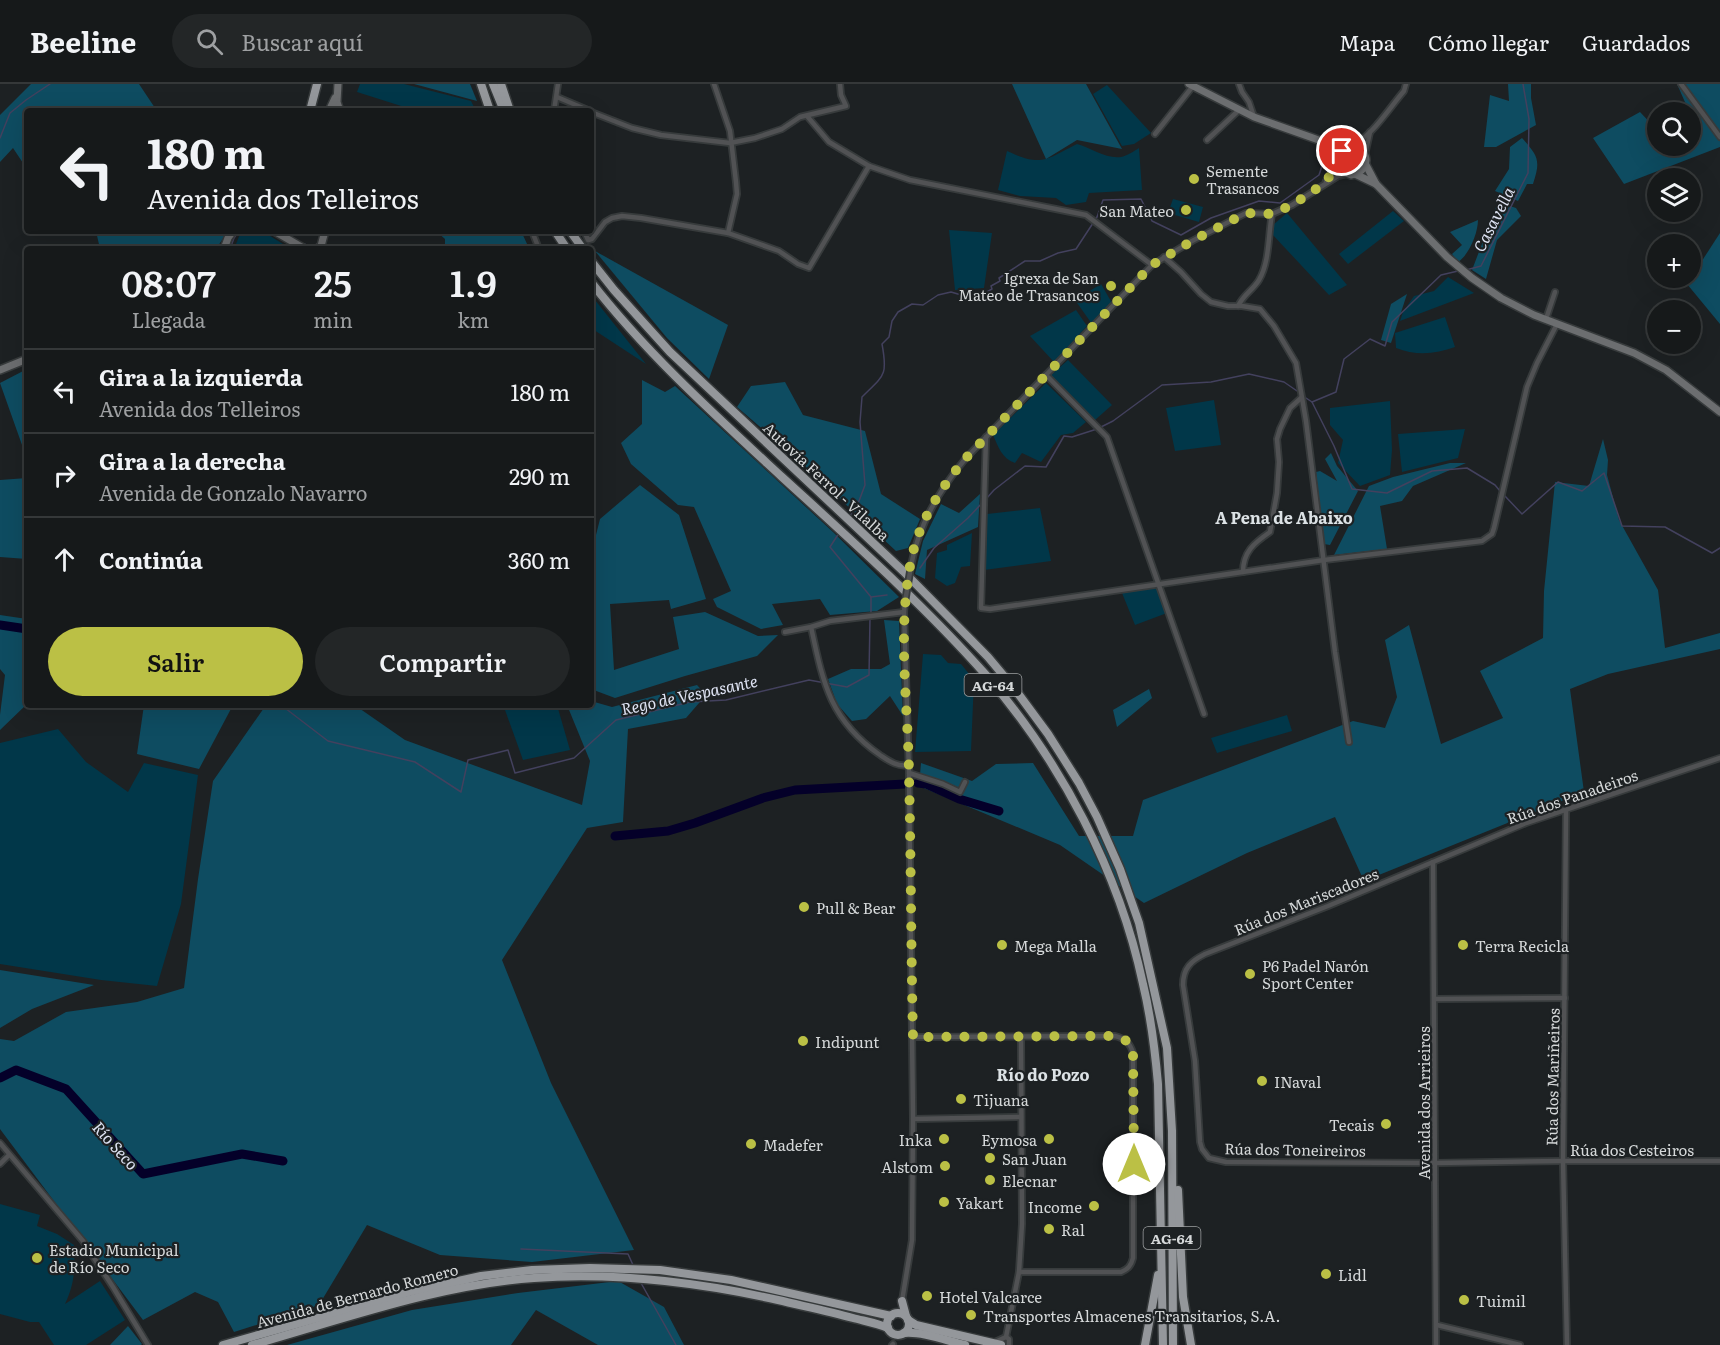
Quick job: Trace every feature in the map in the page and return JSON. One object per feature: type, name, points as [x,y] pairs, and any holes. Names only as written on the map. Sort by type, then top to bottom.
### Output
[{"type":"highway","points":[[311,108],[317,84]]},
{"type":"highway","points":[[481,84],[489,108]]},
{"type":"highway","points":[[493,84],[503,108]]},
{"type":"highway","points":[[501,84],[509,108]]},
{"type":"highway","name":"Autovía Ferrol - Vilalba","points":[[594,265],[670,352],[903,571],[975,643],[1014,687],[1048,734],[1079,783],[1113,851],[1140,923],[1167,1048],[1172,1131],[1173,1345]]},
{"type":"highway","name":"Autovía Ferrol - Vilalba","points":[[594,286],[627,326],[663,364],[899,585],[950,636],[987,676],[1020,719],[1051,763],[1078,808],[1113,887],[1132,940],[1155,1050],[1158,1084],[1163,1345]]},
{"type":"highway","points":[[1167,1048],[1176,1137],[1183,1297],[1191,1345]]},
{"type":"highway","points":[[1145,1345],[1157,1283],[1161,1214]]},
{"type":"highway","name":"Avenida de Bernardo Romero","points":[[223,1345],[413,1291],[481,1276],[532,1270],[590,1268],[660,1270],[731,1280],[894,1315],[902,1314],[907,1318]]},
{"type":"highway","name":"Avenida de Bernardo Romero","points":[[252,1345],[425,1296],[533,1278],[585,1276],[660,1279],[729,1289],[834,1313],[896,1332],[926,1335],[965,1345]]},
{"type":"highway","points":[[893,1344],[896,1332],[888,1320],[894,1315],[902,1301]]},
{"type":"highway","points":[[896,1332],[909,1326],[902,1301]]},
{"type":"highway","points":[[907,1318],[916,1325],[1000,1342]]},
{"type":"main road","points":[[338,84],[339,108]]},
{"type":"main road","points":[[1191,85],[1254,117],[1328,143],[1346,148],[1357,147],[1365,155],[1366,165],[1376,184],[1447,257],[1472,278],[1523,310],[1634,353],[1666,370],[1720,412]]},
{"type":"main road","points":[[330,108],[337,93]]},
{"type":"main road","points":[[1328,143],[1339,160],[1341,169],[1376,184]]},
{"type":"main road","points":[[1339,160],[1346,148]]},
{"type":"main road","points":[[1351,174],[1360,172],[1366,165]]},
{"type":"main road","points":[[279,234],[300,246]]},
{"type":"main road","points":[[1,367],[24,359]]},
{"type":"street","points":[[555,108],[558,84]]},
{"type":"street","points":[[714,84],[730,131],[737,194],[728,233]]},
{"type":"street","points":[[594,113],[632,128],[661,135],[730,143],[782,129],[800,117],[846,106],[841,95],[840,84]]},
{"type":"street","points":[[1239,84],[1254,117]]},
{"type":"street","points":[[1346,148],[1358,144],[1370,132],[1404,91],[1406,84]]},
{"type":"street","points":[[1682,84],[1720,136]]},
{"type":"street","points":[[1155,134],[1191,85]]},
{"type":"street","points":[[557,97],[583,108]]},
{"type":"street","points":[[1207,140],[1239,110]]},
{"type":"street","points":[[807,116],[828,142],[868,166],[910,180],[1086,215],[1152,265]]},
{"type":"street","points":[[1365,155],[1370,132]]},
{"type":"street","points":[[1325,183],[1339,160]]},
{"type":"street","points":[[585,234],[588,240],[592,239],[605,222],[622,216],[728,233],[779,251],[798,264],[809,268],[868,166]]},
{"type":"street","points":[[902,1301],[912,1240],[913,1119],[909,765],[904,612],[914,551],[930,511],[946,481],[1152,265],[1246,213],[1272,214],[1292,205],[1338,176],[1351,174]]},
{"type":"street","points":[[1238,306],[1242,297],[1258,281],[1265,264],[1272,214]]},
{"type":"street","points":[[1164,257],[1211,302],[1260,309],[1274,326],[1296,363],[1306,421],[1335,652],[1349,742]]},
{"type":"street","points":[[1546,320],[1556,292]]},
{"type":"street","points":[[986,437],[981,608],[990,609],[1324,560],[1482,541],[1489,537],[1494,528],[1527,387],[1557,324]]},
{"type":"street","points":[[1046,375],[1107,436],[1204,714]]},
{"type":"street","points":[[1244,572],[1243,560],[1256,542],[1270,532],[1277,493],[1279,462],[1277,439],[1290,408],[1301,395]]},
{"type":"street","points":[[785,632],[830,621],[904,612]]},
{"type":"street","points":[[811,627],[822,679],[837,712],[873,750],[897,765],[909,765]]},
{"type":"street","name":"Rúa dos Panadeiros","points":[[1433,862],[1526,823],[1720,758]]},
{"type":"street","points":[[909,773],[960,792],[965,782]]},
{"type":"street","name":"Rúa dos Mariñeiros","points":[[1566,810],[1563,1161],[1567,1345]]},
{"type":"street","name":"Rúa dos Mariscadores","points":[[1188,965],[1205,954],[1433,862]]},
{"type":"street","name":"Avenida dos Arrieiros","points":[[1433,862],[1436,1345]]},
{"type":"street","name":"Rúa dos Toneireiros","points":[[1188,965],[1183,976],[1183,985],[1195,1061],[1200,1142],[1209,1158],[1226,1162],[1435,1163]]},
{"type":"street","points":[[1435,999],[1565,998]]},
{"type":"street","points":[[913,1037],[1115,1036],[1124,1038],[1131,1046],[1133,1074],[1133,1250],[1131,1265],[1120,1272],[1019,1272]]},
{"type":"street","points":[[1000,1342],[1019,1272],[1022,1224],[1021,1037]]},
{"type":"street","points":[[913,1119],[1021,1118]]},
{"type":"street","points":[[0,1143],[82,1242],[113,1287],[148,1345]]},
{"type":"street","points":[[0,1164],[9,1155]]},
{"type":"street","name":"Rúa dos Cesteiros","points":[[1435,1163],[1720,1161]]},
{"type":"street","points":[[1437,1324],[1520,1345]]},
{"type":"street","points":[[1000,1342],[1009,1339],[1009,1345]]},
{"type":"shaded area","points":[[31,84],[139,84],[155,108],[24,108],[24,164],[13,148],[0,162],[0,115]]},
{"type":"shaded area","points":[[360,84],[404,84],[471,101],[474,108],[408,108],[357,92]]},
{"type":"shaded area","points":[[414,84],[470,84],[477,101]]},
{"type":"shaded area","points":[[1012,84],[1086,84],[1122,149],[1077,140],[1046,159]]},
{"type":"shaded area","points":[[1508,84],[1531,84],[1536,125],[1496,147],[1484,147],[1490,95],[1509,101]]},
{"type":"shaded area","points":[[1677,84],[1720,84],[1720,147],[1701,154],[1701,102],[1685,102]]},
{"type":"shaded area","points":[[1107,85],[1151,133],[1134,144],[1122,146],[1093,94]]},
{"type":"shaded area","points":[[1640,112],[1647,119],[1647,156],[1697,156],[1666,168],[1647,168],[1647,175],[1624,184],[1593,138]]},
{"type":"shaded area","points":[[1522,138],[1535,154],[1537,169],[1533,184],[1527,184],[1518,201],[1495,191],[1509,169],[1510,147]]},
{"type":"shaded area","points":[[1077,144],[1115,157],[1126,156],[1139,148],[1142,190],[1089,193],[1086,202],[1066,205],[1056,198],[1020,196],[998,190],[1007,151],[1028,159],[1043,160]]},
{"type":"shaded area","name":"San Mateo","points":[[1173,199],[1203,207],[1199,222],[1168,213]]},
{"type":"shaded area","points":[[1498,202],[1516,208],[1521,216],[1497,240],[1486,279],[1472,270]]},
{"type":"shaded area","points":[[1393,211],[1404,221],[1348,264],[1339,254]]},
{"type":"shaded area","points":[[1287,213],[1347,285],[1329,295],[1272,234],[1273,225]]},
{"type":"shaded area","points":[[1478,220],[1472,243],[1458,262],[1452,254],[1462,245],[1450,232]]},
{"type":"shaded area","points":[[949,230],[992,233],[984,288],[955,290]]},
{"type":"shaded area","points":[[1720,233],[1720,324],[1690,288],[1701,288],[1701,262]]},
{"type":"shaded area","points":[[97,234],[226,234],[218,246],[99,246]]},
{"type":"shaded area","points":[[240,234],[267,234],[286,246],[235,246]]},
{"type":"shaded area","points":[[439,234],[522,234],[528,246],[445,246],[445,239]]},
{"type":"shaded area","points":[[595,251],[728,325],[709,379],[667,338]]},
{"type":"shaded area","points":[[1448,277],[1474,293],[1400,321],[1414,296],[1434,291]]},
{"type":"shaded area","points":[[1101,284],[1112,303],[1092,324],[1075,300]]},
{"type":"shaded area","points":[[1407,294],[1391,343],[1381,340],[1391,304]]},
{"type":"shaded area","points":[[594,299],[646,364],[594,330]]},
{"type":"shaded area","points":[[1076,310],[1087,326],[1054,362],[1030,336]]},
{"type":"shaded area","points":[[1445,317],[1455,347],[1426,353],[1396,348],[1395,333]]},
{"type":"shaded area","points":[[1068,360],[1112,405],[1095,420],[1051,375]]},
{"type":"shaded area","points":[[24,371],[24,451],[0,383]]},
{"type":"shaded area","points":[[642,380],[665,392],[675,386],[833,532],[899,597],[877,611],[830,615],[820,599],[772,604],[783,625],[761,629],[717,607],[713,599],[731,591],[694,507],[678,505],[631,464],[621,443],[642,424]]},
{"type":"shaded area","points":[[785,382],[803,415],[865,431],[881,494],[920,519],[908,548],[896,551],[737,407],[751,386]]},
{"type":"shaded area","points":[[1046,383],[1086,422],[1073,433],[1061,435],[1041,462],[1022,453],[1015,463],[1004,455],[993,435]]},
{"type":"shaded area","points":[[1214,400],[1221,445],[1175,451],[1166,408]]},
{"type":"shaded area","points":[[1390,401],[1392,450],[1390,475],[1360,486],[1338,463],[1343,440],[1330,425],[1330,408]]},
{"type":"shaded area","points":[[1465,429],[1458,458],[1402,472],[1398,434]]},
{"type":"shaded area","points":[[1603,439],[1608,460],[1607,475],[1619,520],[1658,590],[1665,648],[1720,633],[1720,649],[1608,674],[1570,689],[1584,792],[1364,881],[1335,817],[1247,853],[1144,903],[1060,845],[919,786],[921,763],[972,781],[996,764],[1033,763],[1079,836],[1133,836],[1143,800],[1353,721],[1385,728],[1397,697],[1385,640],[1409,625],[1441,744],[1503,718],[1480,671],[1543,638],[1544,591],[1555,482],[1589,486]]},
{"type":"shaded area","points":[[1331,453],[1337,466],[1358,491],[1330,545],[1324,544],[1316,472],[1320,471],[1337,481],[1325,459]]},
{"type":"shaded area","points":[[1450,463],[1466,463],[1413,486],[1402,501],[1380,506],[1387,549],[1334,555],[1369,486],[1393,477]]},
{"type":"shaded area","points":[[24,478],[24,559],[0,557],[0,480]]},
{"type":"shaded area","points":[[640,485],[679,515],[706,599],[671,609],[669,600],[610,604],[614,670],[679,649],[673,617],[705,612],[758,636],[778,635],[757,656],[615,698],[594,690],[594,543],[600,519]]},
{"type":"shaded area","points":[[980,494],[978,527],[927,550],[925,579],[915,574],[923,541],[941,504],[959,513]]},
{"type":"shaded area","points":[[1040,508],[1051,561],[984,570],[987,514]]},
{"type":"shaded area","points":[[972,533],[970,566],[961,567],[955,583],[947,586],[935,578],[937,553],[947,550],[947,545]]},
{"type":"shaded area","points":[[1158,587],[1167,613],[1135,625],[1122,593]]},
{"type":"shaded area","points":[[0,615],[24,619],[24,707],[0,730],[5,675],[0,669]]},
{"type":"shaded area","points":[[884,620],[899,621],[903,716],[890,696],[866,719],[852,721],[837,704],[828,679],[851,669],[881,669],[890,664]]},
{"type":"shaded area","points":[[923,654],[941,655],[948,663],[961,664],[974,680],[971,751],[915,752]]},
{"type":"shaded area","points":[[697,685],[706,695],[686,718],[628,729],[623,822],[587,828],[502,960],[551,1083],[634,1250],[532,1262],[440,1255],[367,1225],[319,1305],[234,1332],[218,1302],[195,1292],[143,1320],[0,1129],[0,1039],[14,1041],[66,1012],[137,1002],[184,988],[213,781],[264,708],[359,708],[405,740],[582,805],[590,761],[568,708],[594,708],[594,702],[612,707]]},
{"type":"shaded area","points":[[1149,689],[1152,698],[1117,727],[1113,710]]},
{"type":"shaded area","points":[[144,708],[231,708],[199,769],[137,754]]},
{"type":"shaded area","points":[[558,708],[570,750],[523,760],[505,710]]},
{"type":"shaded area","points":[[1287,715],[1292,731],[1217,753],[1211,738]]},
{"type":"shaded area","points":[[58,729],[86,762],[128,792],[144,763],[198,775],[181,904],[157,986],[101,980],[0,964],[0,743]]},
{"type":"shaded area","points":[[0,970],[94,985],[32,1009],[0,1028]]},
{"type":"shaded area","name":"Estadio Municipal de Río Seco","points":[[0,1204],[40,1215],[37,1226],[57,1234],[74,1245],[74,1275],[65,1304],[100,1281],[125,1320],[86,1345],[54,1345],[39,1322],[30,1322],[0,1314]]},
{"type":"shaded area","points":[[618,1281],[664,1307],[684,1345],[598,1345],[536,1310],[511,1345],[287,1345],[412,1310],[518,1293]]},
{"type":"shaded area","points":[[128,1326],[142,1344],[110,1345]]},
{"type":"waterway","points":[[0,138],[10,113],[50,84]]},
{"type":"waterway","name":"Casavella","points":[[1466,270],[1481,266],[1528,173],[1529,119],[1523,84]]},
{"type":"waterway","points":[[850,516],[865,485],[860,422],[862,397],[880,379],[885,363],[882,344],[889,337],[892,321],[898,312],[912,304],[923,305],[938,295],[951,292],[975,299],[992,289],[991,286],[1000,281],[999,278],[1025,261],[1040,261],[1058,253],[1076,249],[1097,217],[1103,200],[1141,199],[1152,221],[1181,235],[1211,218],[1259,201],[1280,203],[1319,175],[1324,160]]},
{"type":"waterway","points":[[231,246],[237,234]]},
{"type":"waterway","points":[[314,246],[318,243]]},
{"type":"waterway","points":[[304,244],[310,246]]},
{"type":"waterway","name":"Casavella","points":[[1312,402],[1336,392],[1344,359],[1370,339],[1385,346],[1392,322],[1441,275],[1458,271]]},
{"type":"waterway","name":"Rego de Vespasante","points":[[1101,427],[1113,421],[1162,385],[1211,382],[1249,374],[1284,382],[1300,393]]},
{"type":"waterway","name":"Rego de Vespasante","points":[[1303,396],[1312,402],[1352,489],[1387,493],[1432,471],[1467,468],[1495,485],[1500,491]]},
{"type":"waterway","name":"Rego de Vespasante","points":[[986,499],[1025,466],[1046,467],[1064,436],[1072,437],[1097,429]]},
{"type":"waterway","name":"Rego de Vespasante","points":[[1504,495],[1522,514],[1558,482],[1582,491],[1604,473],[1622,526],[1665,527],[1712,553],[1720,548]]},
{"type":"waterway","name":"Rego de Vespasante","points":[[920,568],[934,548],[983,502]]},
{"type":"waterway","points":[[839,533],[830,547],[871,597]]},
{"type":"waterway","name":"Rego de Vespasante","points":[[871,613],[871,597],[887,595]]},
{"type":"waterway","name":"Rego de Vespasante","points":[[285,708],[328,741],[415,762],[461,792],[468,760],[508,750],[515,773],[574,758],[616,720],[690,702],[726,700],[809,680],[847,687],[869,675],[870,618]]},
{"type":"waterway","points":[[0,625],[24,629]]},
{"type":"waterway","points":[[918,783],[999,811]]},
{"type":"waterway","points":[[615,836],[668,831],[763,798],[795,790],[905,784]]},
{"type":"waterway","name":"Río Seco","points":[[0,1078],[16,1070],[66,1089],[143,1174],[242,1154],[283,1161]]},
{"type":"waterway","points":[[521,1249],[628,1254],[633,1265]]},
{"type":"waterway","points":[[641,1283],[676,1345]]},
{"type":"place","name":"Semente Trasancos","points":[[1194,179]]},
{"type":"place","name":"San Mateo","points":[[1186,210]]},
{"type":"place","name":"Igrexa de San Mateo de Trasancos","points":[[1111,286]]},
{"type":"place","name":"Pull & Bear","points":[[804,907]]},
{"type":"place","name":"Mega Malla","points":[[1002,945]]},
{"type":"place","name":"Terra Recicla","points":[[1463,945]]},
{"type":"place","name":"P6 Padel Narón Sport Center","points":[[1250,974]]},
{"type":"place","name":"Indipunt","points":[[803,1041]]},
{"type":"place","name":"INaval","points":[[1262,1081]]},
{"type":"place","name":"Tijuana","points":[[961,1099]]},
{"type":"place","name":"Tecais","points":[[1386,1124]]},
{"type":"place","name":"Inka","points":[[944,1139]]},
{"type":"place","name":"Eymosa","points":[[1049,1139]]},
{"type":"place","name":"Madefer","points":[[751,1144]]},
{"type":"place","name":"San Juan","points":[[990,1158]]},
{"type":"place","name":"Alstom","points":[[945,1166]]},
{"type":"place","name":"Elecnar","points":[[990,1180]]},
{"type":"place","name":"Yakart","points":[[944,1202]]},
{"type":"place","name":"Income","points":[[1094,1206]]},
{"type":"place","name":"Ral","points":[[1049,1229]]},
{"type":"place","name":"Estadio Municipal de Río Seco","points":[[37,1258]]},
{"type":"place","name":"Lidl","points":[[1326,1274]]},
{"type":"place","name":"Hotel Valcarce","points":[[927,1296]]},
{"type":"place","name":"Tuimil","points":[[1464,1300]]},
{"type":"place","name":"Transportes Almacenes Transitarios, S.A.","points":[[971,1315]]},
{"type":"district","name":"A Pena de Abaixo","points":[[1284,517]]},
{"type":"district","name":"Río do Pozo","points":[[1043,1074]]},
{"type":"route","points":[[1134,1164],[1133,1053],[1131,1046],[1124,1038],[1115,1036],[913,1037],[904,612],[914,551],[930,511],[946,481],[1152,265],[1246,213],[1272,214],[1292,205],[1325,183],[1342,151]]}]
